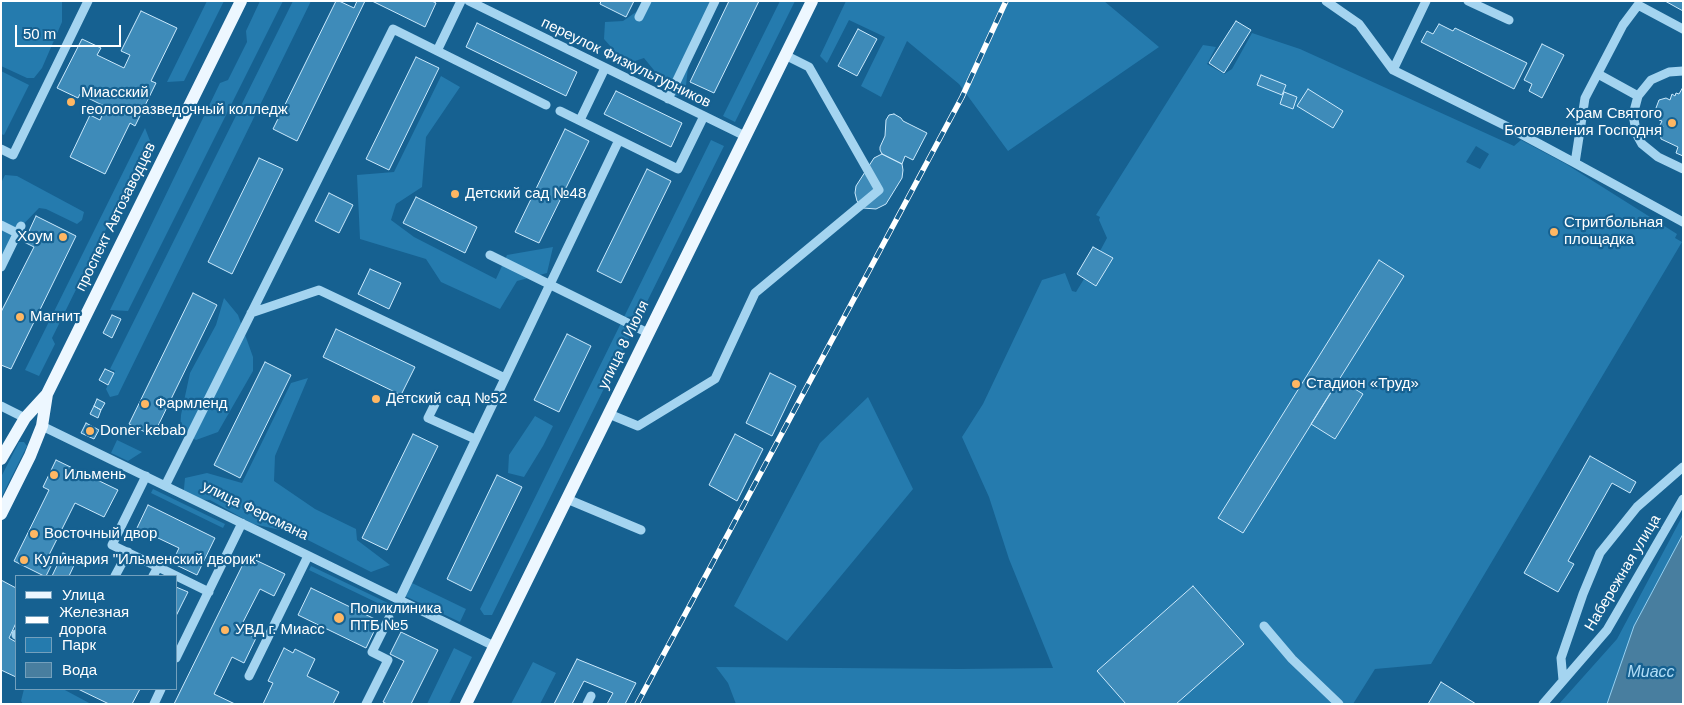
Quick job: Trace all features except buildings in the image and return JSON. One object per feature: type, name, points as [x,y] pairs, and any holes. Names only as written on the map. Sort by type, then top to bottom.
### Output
[{"type":"main road","name":"проспект Автозаводцев","points":[[1,460],[25,418],[47,394],[241,1]]},
{"type":"main road","name":"улица 8 Июля","points":[[466,704],[812,1]]},
{"type":"main road","name":"проспект Автозаводцев","points":[[1,514],[30,456],[42,426],[47,394]]},
{"type":"main road","name":"улица Ферсмана","points":[[25,418],[42,426]]},
{"type":"street","points":[[1,149],[13,155],[88,1]]},
{"type":"street","points":[[437,51],[461,1]]},
{"type":"street","name":"переулок Физкультурников","points":[[469,1],[745,136]]},
{"type":"street","points":[[639,17],[647,1]]},
{"type":"street","points":[[668,99],[715,1]]},
{"type":"street","points":[[1326,1],[1359,24],[1393,70],[1506,126],[1683,222]]},
{"type":"street","points":[[1393,70],[1426,1]]},
{"type":"street","points":[[1468,1],[1509,20]]},
{"type":"street","points":[[1575,163],[1585,98],[1623,25],[1639,3],[1683,29]]},
{"type":"street","points":[[165,486],[393,29],[546,106]]},
{"type":"street","points":[[609,414],[638,426],[715,379],[755,293],[879,190],[809,67],[785,55]]},
{"type":"street","points":[[580,120],[605,68]]},
{"type":"street","points":[[1683,71],[1660,75],[1647,84],[1638,96],[1633,115],[1634,126],[1640,140],[1650,151],[1683,169]]},
{"type":"street","points":[[1598,74],[1638,96]]},
{"type":"street","points":[[560,111],[678,169],[704,116]]},
{"type":"street","points":[[399,600],[619,140]]},
{"type":"street","points":[[1,225],[19,230],[1,267]]},
{"type":"street","points":[[490,255],[648,333]]},
{"type":"street","points":[[251,313],[319,290],[505,378]]},
{"type":"street","points":[[434,404],[428,418],[475,439]]},
{"type":"street","name":"улица Ферсмана","points":[[1,406],[25,418]]},
{"type":"street","name":"улица Ферсмана","points":[[42,426],[494,646]]},
{"type":"street","points":[[1563,680],[1561,658],[1583,594],[1600,553],[1637,506],[1683,467]]},
{"type":"street","points":[[146,476],[112,544],[174,575]]},
{"type":"street","points":[[567,498],[641,530]]},
{"type":"street","name":"Набережная улица","points":[[1543,704],[1607,630],[1683,499]]},
{"type":"street","points":[[178,654],[242,523]]},
{"type":"street","points":[[116,575],[128,552]]},
{"type":"street","points":[[249,676],[308,556]]},
{"type":"street","points":[[154,575],[158,567]]},
{"type":"street","points":[[178,577],[209,592]]},
{"type":"street","points":[[366,704],[388,660],[372,652],[389,618]]},
{"type":"street","points":[[1264,626],[1292,659],[1339,704]]},
{"type":"street","points":[[154,704],[161,690]]},
{"type":"green space","points":[[1,1],[62,1],[62,22],[42,68],[34,78],[27,78],[1,66]]},
{"type":"green space","points":[[207,1],[224,1],[184,81],[167,82]]},
{"type":"green space","points":[[260,1],[283,1],[128,311],[110,310],[220,83],[228,80],[247,42],[246,31]]},
{"type":"green space","points":[[293,1],[311,1],[118,395],[110,397],[106,389],[115,371],[110,369]]},
{"type":"green space","points":[[642,1],[712,1],[690,48],[685,95],[675,96],[644,58],[626,64],[604,39],[605,22],[623,21],[636,12]]},
{"type":"green space","points":[[780,1],[795,1],[735,122],[723,116]]},
{"type":"green space","points":[[846,1],[1104,1],[1159,47],[1008,151],[959,84],[907,41],[881,97],[861,86],[885,37],[849,20],[827,63],[820,56]]},
{"type":"green space","name":"Стадион «Труд»","points":[[1252,33],[1300,49],[1514,146],[1521,140],[1566,164],[1677,234],[1675,238],[1682,242],[1431,664],[1375,669],[1353,704],[736,704],[728,683],[716,667],[1053,668],[1009,559],[989,497],[962,437],[983,404],[1042,280],[1065,273],[1072,291],[1076,292],[1084,279],[1077,274],[1093,247],[1100,251],[1107,238],[1099,220],[1100,217],[1096,215],[1203,45],[1216,47],[1207,64],[1224,74],[1232,69]],"holes":[[[1476,146],[1489,154],[1480,169],[1466,162]]]},
{"type":"green space","points":[[1,71],[29,85],[4,135],[1,134]]},
{"type":"green space","points":[[441,76],[460,87],[426,137],[422,187],[396,204],[391,220],[414,237],[496,279],[507,255],[553,247],[547,273],[517,281],[500,309],[441,282],[426,259],[360,239],[357,175],[394,172]]},
{"type":"green space","points":[[145,128],[152,146],[116,222],[107,227],[52,338],[55,344],[39,376],[25,370]]},
{"type":"green space","points":[[711,140],[724,146],[640,316],[624,317]]},
{"type":"green space","points":[[5,175],[17,176],[84,212],[82,220],[77,224],[46,209],[39,208],[15,233],[1,259],[1,183]]},
{"type":"green space","points":[[224,298],[238,315],[253,357],[253,371],[218,432],[196,440],[180,431],[181,415],[190,373],[216,325]]},
{"type":"green space","points":[[621,323],[630,336],[492,615],[484,615],[480,609]]},
{"type":"green space","points":[[308,378],[275,456],[274,481],[315,509],[356,529],[357,540],[390,565],[371,572],[294,533],[253,524],[210,500],[183,499],[185,478],[207,473],[242,483],[291,383]]},
{"type":"green space","points":[[868,397],[913,489],[787,641],[734,606],[820,443]]},
{"type":"green space","points":[[535,416],[553,426],[524,477],[508,473],[509,455]]},
{"type":"green space","points":[[117,440],[142,452],[128,461],[111,453]]},
{"type":"green space","points":[[19,442],[24,442],[27,446],[1,498],[1,477]]},
{"type":"green space","points":[[153,489],[225,524],[223,528],[151,493]]},
{"type":"green space","points":[[1683,515],[1683,534],[1634,626],[1607,704],[1559,704],[1617,639]]},
{"type":"green space","points":[[311,566],[390,604],[388,608],[309,570]]},
{"type":"green space","points":[[412,583],[466,609],[460,622],[405,596]]},
{"type":"green space","points":[[454,648],[472,657],[449,704],[427,704]]},
{"type":"green space","points":[[533,662],[556,673],[540,704],[511,704]]},
{"type":"green space","points":[[24,690],[65,690],[91,704],[23,704],[21,701]]},
{"type":"water","name":"Миасс","points":[[1683,534],[1683,704],[1607,704],[1634,626]]},
{"type":"railway","points":[[637,704],[962,97],[1006,1]]},
{"type":"place","name":"Миасский геологоразведочный колледж","points":[[71,102]]},
{"type":"place","name":"Храм Святого Богоявления Господня","points":[[1672,123]]},
{"type":"place","name":"Детский сад №48","points":[[455,194]]},
{"type":"place","name":"Стритбольная площадка","points":[[1554,232]]},
{"type":"place","name":"Хоум","points":[[63,237]]},
{"type":"place","name":"Магнит","points":[[20,317]]},
{"type":"place","name":"Стадион «Труд»","points":[[1296,384]]},
{"type":"place","name":"Детский сад №52","points":[[376,399]]},
{"type":"place","name":"Фармленд","points":[[145,404]]},
{"type":"place","name":"Doner kebab","points":[[90,431]]},
{"type":"place","name":"Ильмень","points":[[54,475]]},
{"type":"place","name":"Восточный двор","points":[[34,534]]},
{"type":"place","name":"Кулинария \"Ильменский дворик\"","points":[[24,560]]},
{"type":"place","name":"Поликлиника ПТБ №5","points":[[339,618]]},
{"type":"place","name":"УВД г. Миасс","points":[[225,630]]}]
